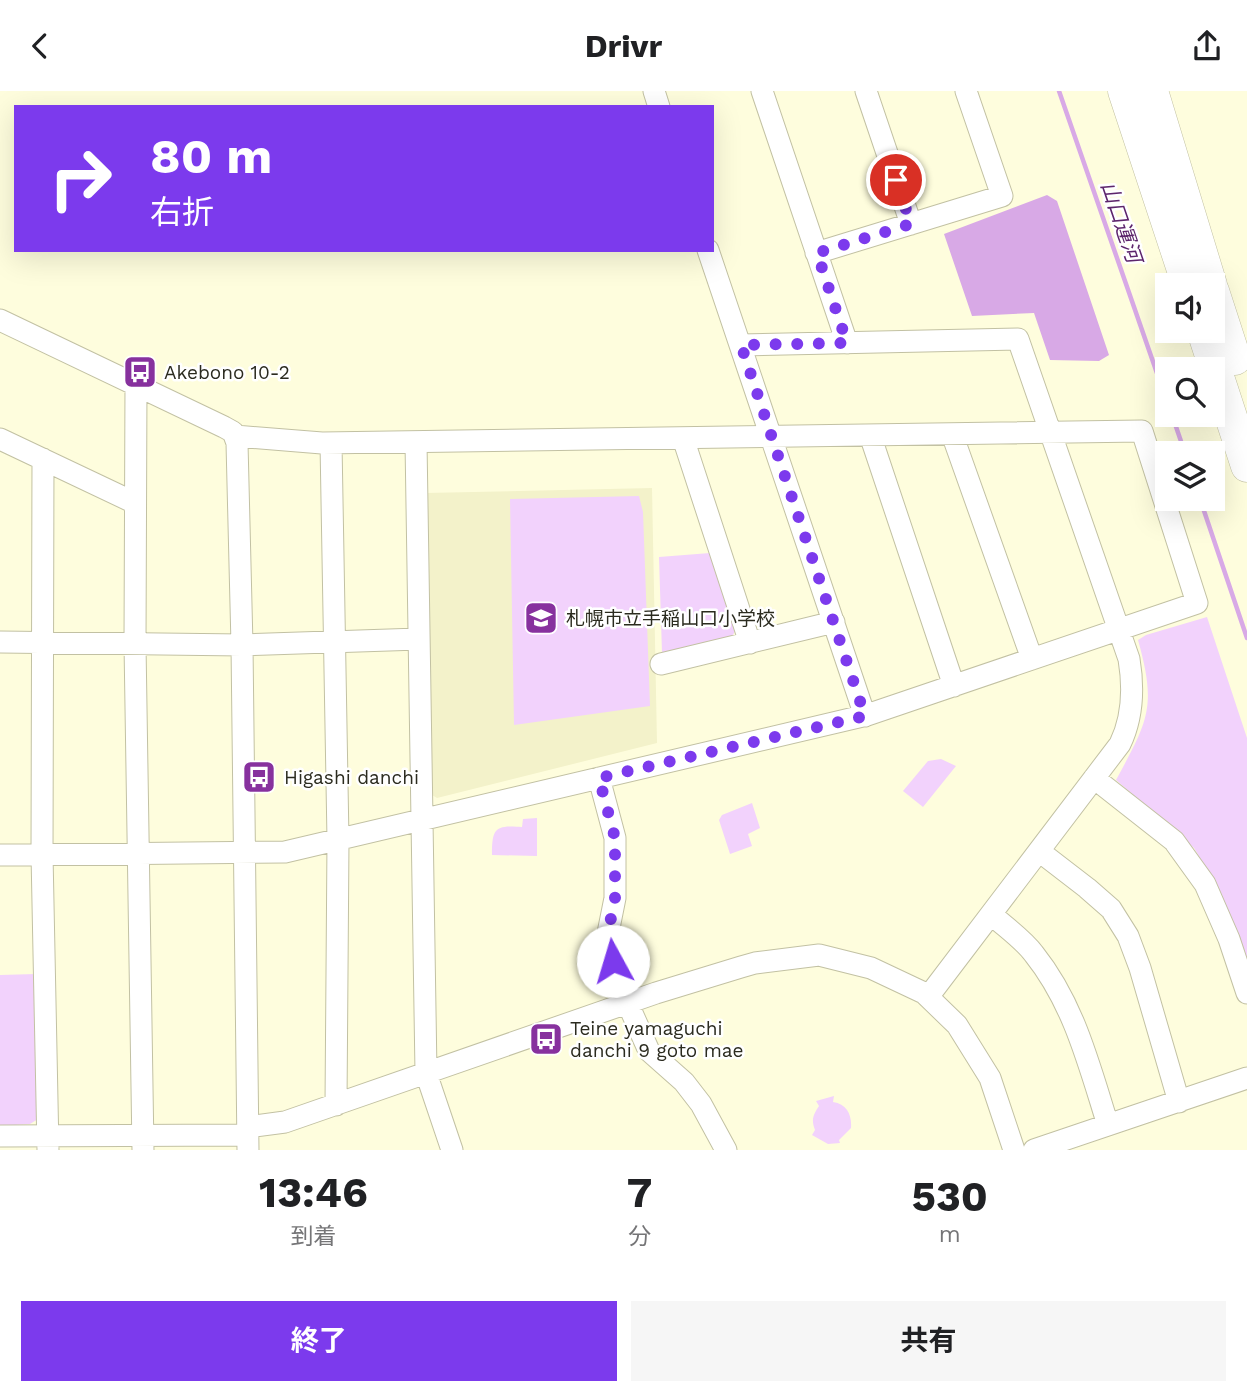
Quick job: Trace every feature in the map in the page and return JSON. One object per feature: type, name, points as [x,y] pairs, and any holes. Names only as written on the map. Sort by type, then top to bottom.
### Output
[{"type":"highway","points":[[1124,91],[1184,273]]},
{"type":"highway","points":[[1152,91],[1207,273]]},
{"type":"highway","points":[[1223,345],[1247,395]]},
{"type":"highway","points":[[1223,345],[1247,466]]},
{"type":"street","points":[[762,91],[847,343]]},
{"type":"street","points":[[866,91],[911,224]]},
{"type":"street","points":[[817,253],[1002,196],[966,91]]},
{"type":"street","points":[[709,252],[865,716]]},
{"type":"street","points":[[0,320],[224,427],[237,443],[248,1137]]},
{"type":"street","points":[[741,345],[1018,339],[1129,659],[1133,683],[1128,727],[1120,744],[928,997]]},
{"type":"street","points":[[135,384],[135,643],[143,1143]]},
{"type":"street","points":[[0,855],[285,852],[865,716],[1197,603],[1142,431],[331,443],[234,436]]},
{"type":"street","points":[[951,433],[1032,659]]},
{"type":"street","points":[[870,435],[954,686]]},
{"type":"street","points":[[684,438],[750,643]]},
{"type":"street","points":[[0,439],[135,503]]},
{"type":"street","points":[[416,442],[426,1073],[452,1150]]},
{"type":"street","points":[[331,443],[338,839],[336,1105]]},
{"type":"street","points":[[43,459],[42,854],[48,1143]]},
{"type":"street","points":[[661,664],[834,622]]},
{"type":"street","points":[[0,642],[242,645],[419,639]]},
{"type":"street","points":[[599,778],[615,838],[615,898],[607,938],[619,984],[649,1051],[684,1082],[701,1104],[726,1150]]},
{"type":"street","points":[[1094,778],[1174,841],[1205,884],[1229,939],[1247,993]]},
{"type":"street","points":[[1039,851],[1111,909],[1128,936],[1179,1102]]},
{"type":"street","points":[[991,914],[1033,951],[1057,985],[1081,1035],[1108,1125]]},
{"type":"street","points":[[0,1136],[48,1143],[143,1143],[248,1137],[627,1004],[755,963],[819,955],[871,968],[928,997],[957,1025],[990,1078],[1014,1150]]},
{"type":"street","points":[[1034,1150],[1247,1078]]},
{"type":"shaded area","points":[[1047,195],[1057,201],[1109,355],[1099,361],[1050,360],[1034,313],[972,316],[944,234]]},
{"type":"shaded area","name":"札幌市立手稲山口小学校","points":[[652,488],[657,743],[437,798],[429,793],[425,493]]},
{"type":"shaded area","points":[[639,496],[643,512],[650,706],[514,725],[510,499]]},
{"type":"shaded area","points":[[710,553],[735,631],[731,639],[662,653],[659,557]]},
{"type":"shaded area","points":[[1207,617],[1247,738],[1247,970],[1222,895],[1194,848],[1116,780],[1136,743],[1146,713],[1147,682],[1138,640],[1146,635]]},
{"type":"shaded area","points":[[941,759],[956,766],[923,807],[903,791],[928,761]]},
{"type":"shaded area","points":[[752,803],[760,828],[748,834],[752,846],[730,854],[719,820],[722,815]]},
{"type":"shaded area","points":[[537,818],[537,856],[492,855],[494,834],[497,830],[522,827],[523,819]]},
{"type":"shaded area","points":[[36,974],[38,1119],[30,1124],[0,1126],[0,975]]},
{"type":"shaded area","points":[[834,1096],[833,1102],[848,1111],[851,1128],[839,1140],[840,1143],[828,1144],[812,1135],[815,1130],[813,1118],[819,1106],[816,1101]]},
{"type":"waterway","name":"山口運河","points":[[1059,91],[1155,367]]},
{"type":"waterway","name":"山口運河","points":[[1176,427],[1181,441]]},
{"type":"waterway","name":"山口運河","points":[[1204,511],[1247,638]]},
{"type":"place","name":"Akebono 10-2","points":[[140,372]]},
{"type":"place","name":"札幌市立手稲山口小学校","points":[[541,618]]},
{"type":"place","name":"Higashi danchi","points":[[259,777]]},
{"type":"place","name":"Teine yamaguchi danchi 9 goto mae","points":[[546,1039]]},
{"type":"route","points":[[613,961],[607,938],[615,898],[615,838],[599,778],[865,716],[741,345],[847,343],[817,253],[911,224],[896,180]]}]
